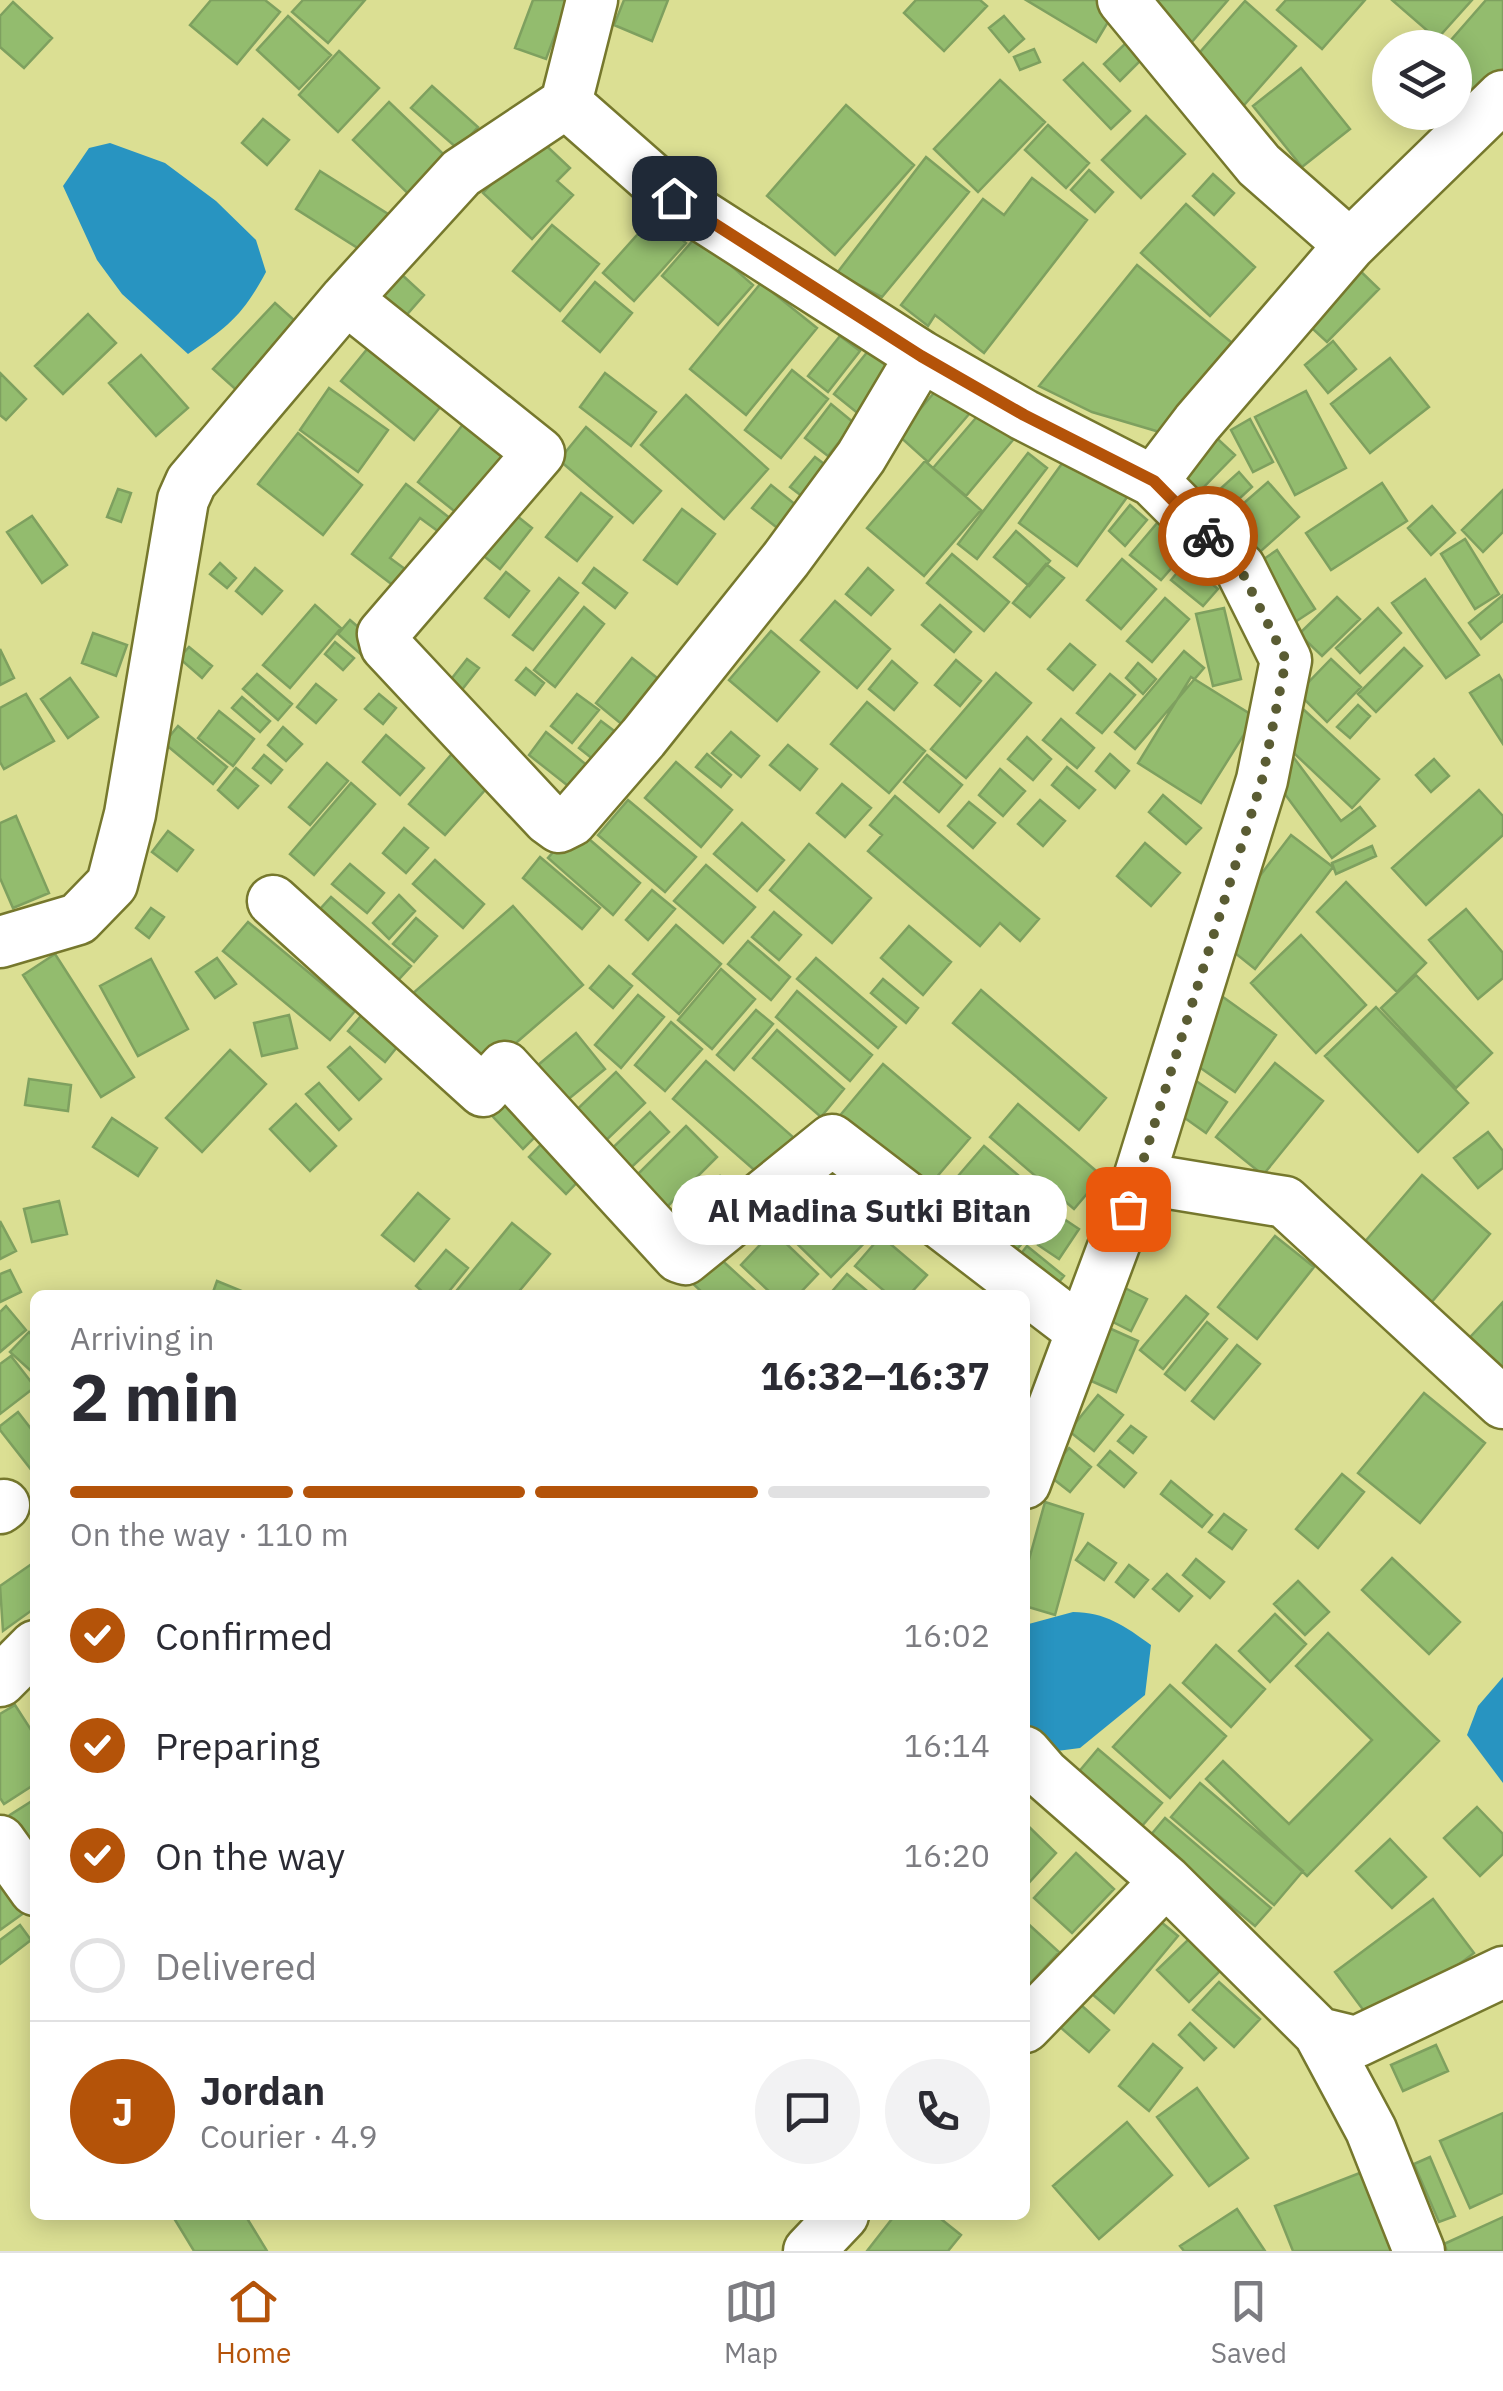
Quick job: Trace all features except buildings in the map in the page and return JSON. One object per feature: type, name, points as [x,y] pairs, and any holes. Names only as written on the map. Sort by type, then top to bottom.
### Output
[{"type":"street","points":[[0,942],[78,920],[112,884],[130,814],[183,500],[191,482],[346,299],[461,172],[566,102],[592,0]]},
{"type":"street","points":[[1123,0],[1259,165],[1350,245]]},
{"type":"street","points":[[1154,481],[1196,423],[1350,245],[1503,96]]},
{"type":"street","points":[[566,102],[674,198],[921,356],[1024,415],[1154,481],[1240,568],[1286,660],[1262,780],[1140,1178],[1030,1470]]},
{"type":"street","points":[[346,299],[539,453],[383,634],[386,646],[559,827],[571,820],[643,738],[786,560],[860,457],[921,356]]},
{"type":"street","points":[[273,900],[483,1091],[505,1067],[682,1259],[832,1140],[1027,1290]]},
{"type":"street","points":[[1140,1178],[1285,1202],[1503,1403]]},
{"type":"street","points":[[1030,1293],[1081,1332]]},
{"type":"street","points":[[0,1681],[30,1651]]},
{"type":"street","points":[[1030,1758],[1166,1881],[1319,2033],[1372,2130],[1419,2251]]},
{"type":"street","points":[[0,1841],[30,1883]]},
{"type":"street","points":[[1030,2022],[1166,1881]]},
{"type":"street","points":[[1319,2033],[1356,2042],[1503,1972]]},
{"type":"street","points":[[808,2251],[839,2220]]},
{"type":"water","points":[[110,143],[165,163],[216,201],[256,240],[266,272],[258,287],[233,319],[188,354],[122,294],[97,260],[63,186],[89,148]]},
{"type":"water","points":[[1073,1612],[1095,1614],[1132,1632],[1151,1645],[1145,1695],[1080,1748],[1057,1751],[1030,1733],[1030,1624]]},
{"type":"water","points":[[1503,1677],[1503,1783],[1467,1735],[1478,1706]]},
{"type":"way so far","points":[[1128,1209],[1262,780],[1286,660],[1240,568],[1208,536]]},
{"type":"place","name":"Al Madina Sutki Bitan","points":[[1128,1209]]},
{"type":"route","points":[[674,198],[921,356],[1024,415],[1154,481],[1208,536]]}]
